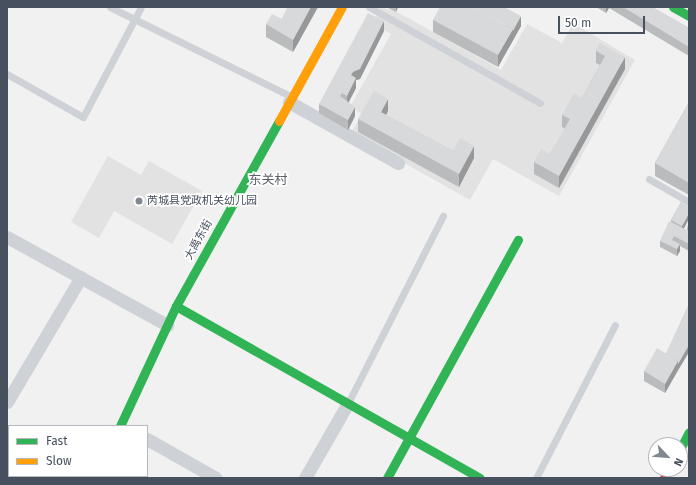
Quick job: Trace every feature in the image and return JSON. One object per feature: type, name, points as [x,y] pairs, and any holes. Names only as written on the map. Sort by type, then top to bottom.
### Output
[{"type":"street","name":"大禹东街","points":[[122,425],[166,325],[176,306],[342,7]]},
{"type":"street","points":[[673,7],[689,16]]},
{"type":"street","points":[[291,99],[398,164]]},
{"type":"street","points":[[7,237],[166,325]]},
{"type":"street","points":[[387,478],[518,240]]},
{"type":"street","points":[[7,402],[81,278]]},
{"type":"street","points":[[176,306],[480,478]]},
{"type":"street","points":[[305,478],[348,403]]},
{"type":"street","points":[[148,440],[216,478]]},
{"type":"lane","points":[[110,7],[291,99]]},
{"type":"lane","points":[[7,74],[83,117],[141,7]]},
{"type":"lane","points":[[369,7],[540,103]]},
{"type":"lane","points":[[648,179],[689,202]]},
{"type":"lane","points":[[348,403],[443,216]]},
{"type":"lane","points":[[536,478],[615,325]]},
{"type":"shaded area","points":[[381,7],[399,13],[501,70],[527,24],[562,43],[573,23],[635,60],[559,196],[493,159],[470,200],[351,133],[362,114],[350,107],[391,34],[372,23]]},
{"type":"shaded area","name":"芮城县党政机关幼儿园","points":[[108,156],[141,175],[149,161],[202,191],[172,244],[114,211],[99,238],[71,222]]},
{"type":"building","points":[[288,7],[311,7],[293,40],[266,24],[272,14],[282,19]]},
{"type":"building","points":[[440,7],[473,7],[513,29],[498,55],[433,20]]},
{"type":"building","points":[[473,7],[504,7],[521,16],[513,31],[513,29]]},
{"type":"building","points":[[623,7],[652,7],[689,28],[689,47]]},
{"type":"building","points":[[368,13],[384,21],[360,69],[353,72],[351,75],[356,78],[347,96],[342,93],[340,96],[355,107],[348,120],[319,104]]},
{"type":"building","points":[[600,43],[625,57],[559,176],[534,162],[541,149],[550,154],[570,119],[562,115],[574,93],[582,98],[605,56],[596,51]]},
{"type":"building","points":[[374,91],[388,99],[381,112],[453,151],[460,138],[474,146],[459,174],[358,119]]},
{"type":"building","points":[[689,102],[689,183],[655,163]]},
{"type":"building","points":[[681,202],[689,206],[689,213],[682,226],[671,220]]},
{"type":"building","points":[[669,221],[689,231],[689,244],[674,236],[672,240],[680,244],[677,249],[660,241]]},
{"type":"building","points":[[689,304],[689,345],[678,364],[678,361],[666,354]]},
{"type":"building","points":[[657,348],[678,361],[665,384],[644,371]]},
{"type":"traffic: fast","points":[[673,7],[689,16]]},
{"type":"traffic: fast","points":[[120,425],[176,306],[279,121]]},
{"type":"traffic: fast","points":[[387,478],[518,240]]},
{"type":"traffic: fast","points":[[176,306],[480,478]]},
{"type":"traffic: fast","points":[[686,437],[689,432]]},
{"type":"traffic: slow","points":[[279,121],[342,7]]},
{"type":"place","name":"芮城县党政机关幼儿园","points":[[139,201]]},
{"type":"district","name":"东关村","points":[[268,180]]}]
